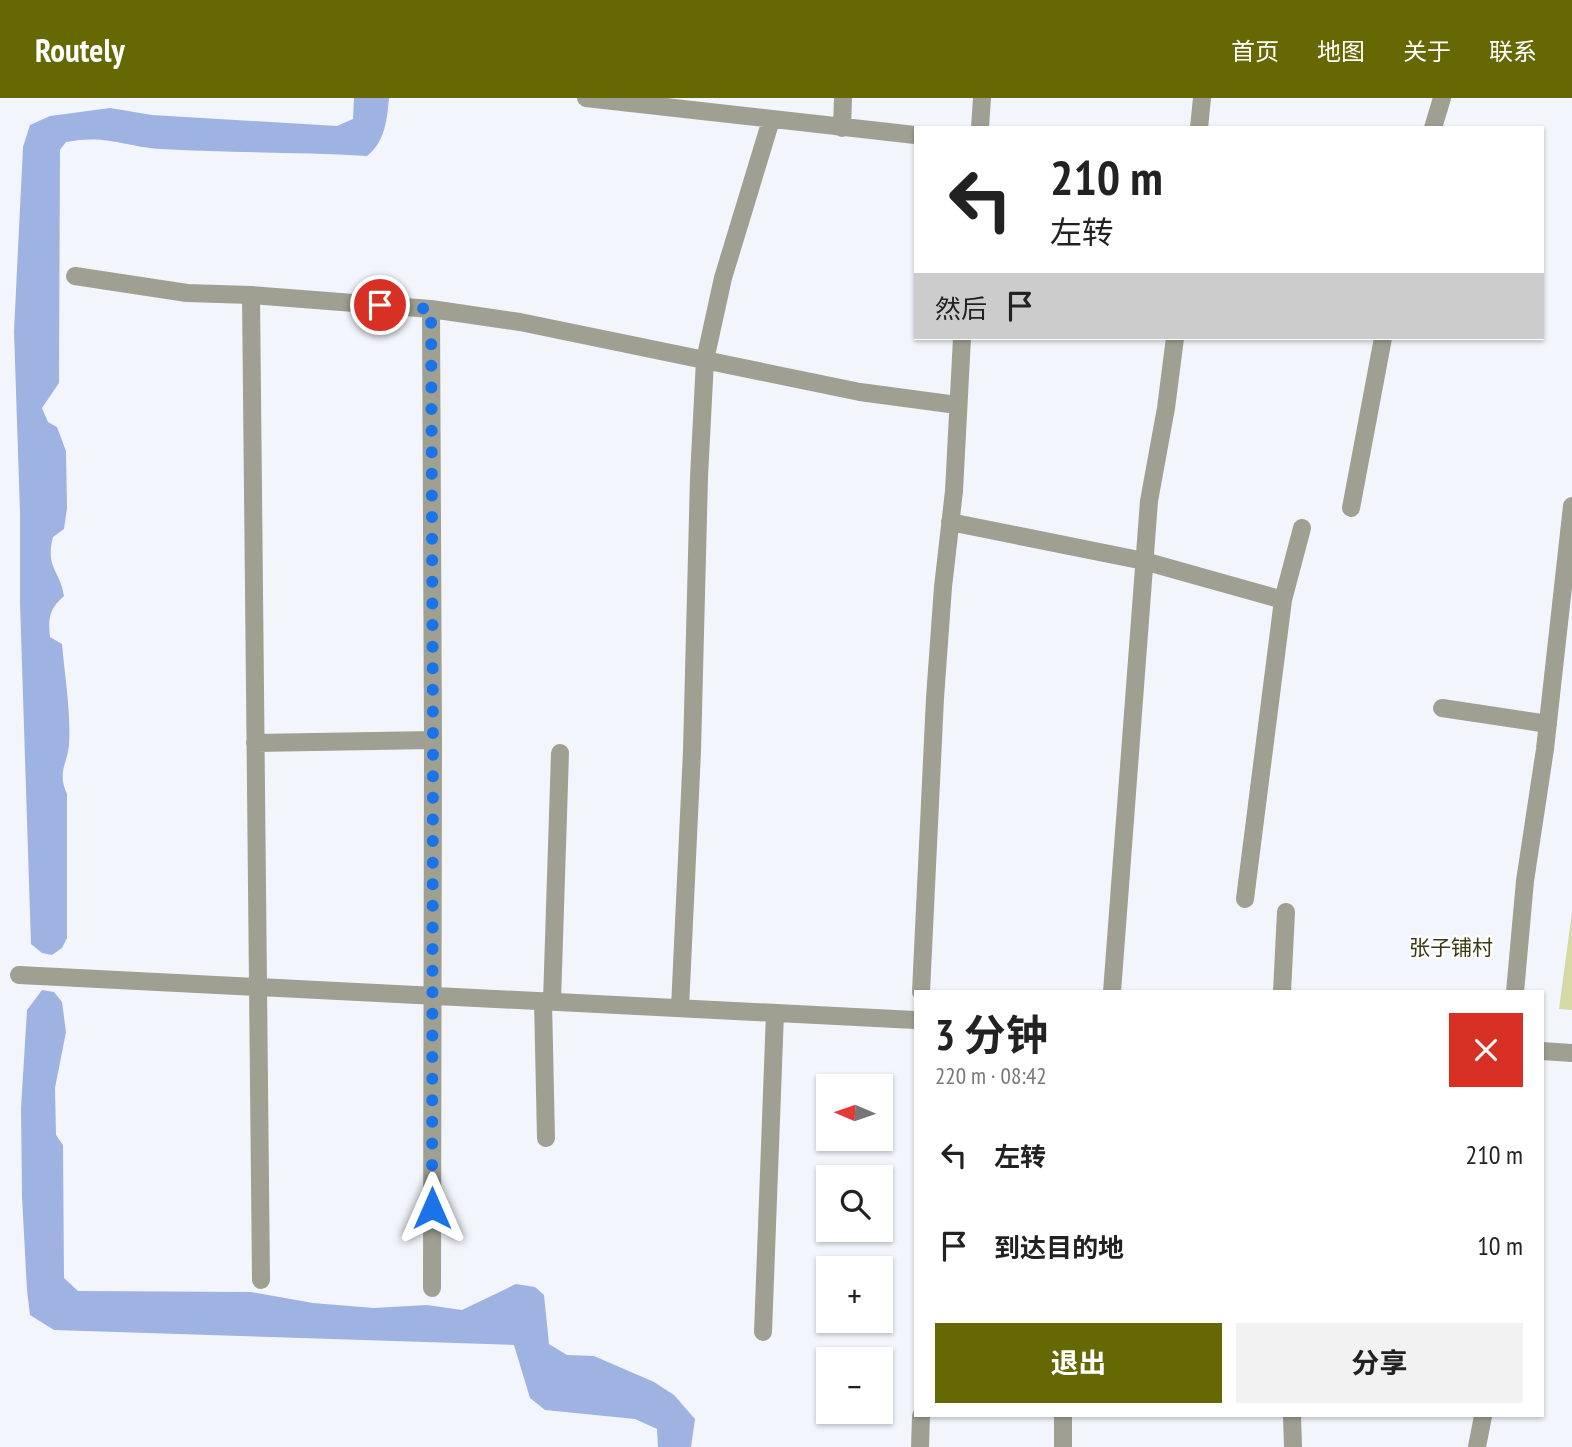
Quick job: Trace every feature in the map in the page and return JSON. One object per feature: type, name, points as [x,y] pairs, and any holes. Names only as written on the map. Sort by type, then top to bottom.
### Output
[{"type":"street","points":[[586,98],[710,105],[771,120],[914,135]]},
{"type":"street","points":[[842,128],[843,98]]},
{"type":"street","points":[[979,126],[982,98]]},
{"type":"street","points":[[1199,126],[1202,98]]},
{"type":"street","points":[[1434,126],[1442,98]]},
{"type":"street","points":[[680,1008],[705,360],[723,278],[771,120]]},
{"type":"street","points":[[75,276],[187,293],[251,295],[431,309],[520,322],[860,392],[957,405]]},
{"type":"street","points":[[251,295],[261,1280]]},
{"type":"street","points":[[431,309],[432,1287]]},
{"type":"street","points":[[921,990],[935,698],[962,340]]},
{"type":"street","points":[[1112,990],[1149,501],[1166,408],[1175,340]]},
{"type":"street","points":[[1351,508],[1382,340]]},
{"type":"street","points":[[1515,990],[1525,881],[1548,724],[1572,506]]},
{"type":"street","points":[[950,522],[1144,561],[1283,600]]},
{"type":"street","points":[[1245,899],[1283,600],[1302,528]]},
{"type":"street","points":[[1442,708],[1548,724]]},
{"type":"street","points":[[255,743],[433,740]]},
{"type":"street","points":[[545,1138],[547,1001],[560,753]]},
{"type":"street","points":[[1282,990],[1286,912]]},
{"type":"street","points":[[19,975],[914,1020]]},
{"type":"street","points":[[763,1332],[775,1013]]},
{"type":"street","points":[[1544,1051],[1572,1053]]},
{"type":"street","points":[[920,1447],[921,1417]]},
{"type":"street","points":[[1063,1417],[1063,1447]]},
{"type":"street","points":[[1292,1417],[1293,1447]]},
{"type":"street","points":[[1477,1447],[1483,1417]]},
{"type":"green space","points":[[1572,912],[1572,1010],[1559,1009]]},
{"type":"water","points":[[354,98],[389,98],[381,137],[367,156],[162,149],[93,139],[66,142],[60,150],[59,383],[42,408],[48,422],[57,427],[66,451],[67,508],[64,529],[53,537],[51,547],[52,562],[64,596],[52,610],[49,625],[50,637],[62,644],[68,708],[69,745],[63,774],[67,794],[67,938],[62,948],[52,955],[42,953],[31,944],[14,331],[23,147],[30,125],[50,116],[110,108],[152,115],[337,126],[353,119]]},
{"type":"water","points":[[42,990],[54,992],[62,1002],[66,1032],[55,1088],[56,1135],[63,1145],[64,1278],[78,1291],[251,1292],[313,1303],[374,1308],[427,1305],[462,1310],[516,1284],[535,1287],[544,1295],[549,1344],[567,1355],[594,1356],[654,1382],[674,1395],[695,1419],[691,1447],[658,1447],[657,1429],[635,1419],[545,1410],[530,1398],[514,1345],[54,1330],[30,1315],[22,1197],[21,1108],[27,1010]]},
{"type":"district","name":"张子铺村","points":[[1451,948]]},
{"type":"route","points":[[380,305],[431,309],[432,1208]]}]
